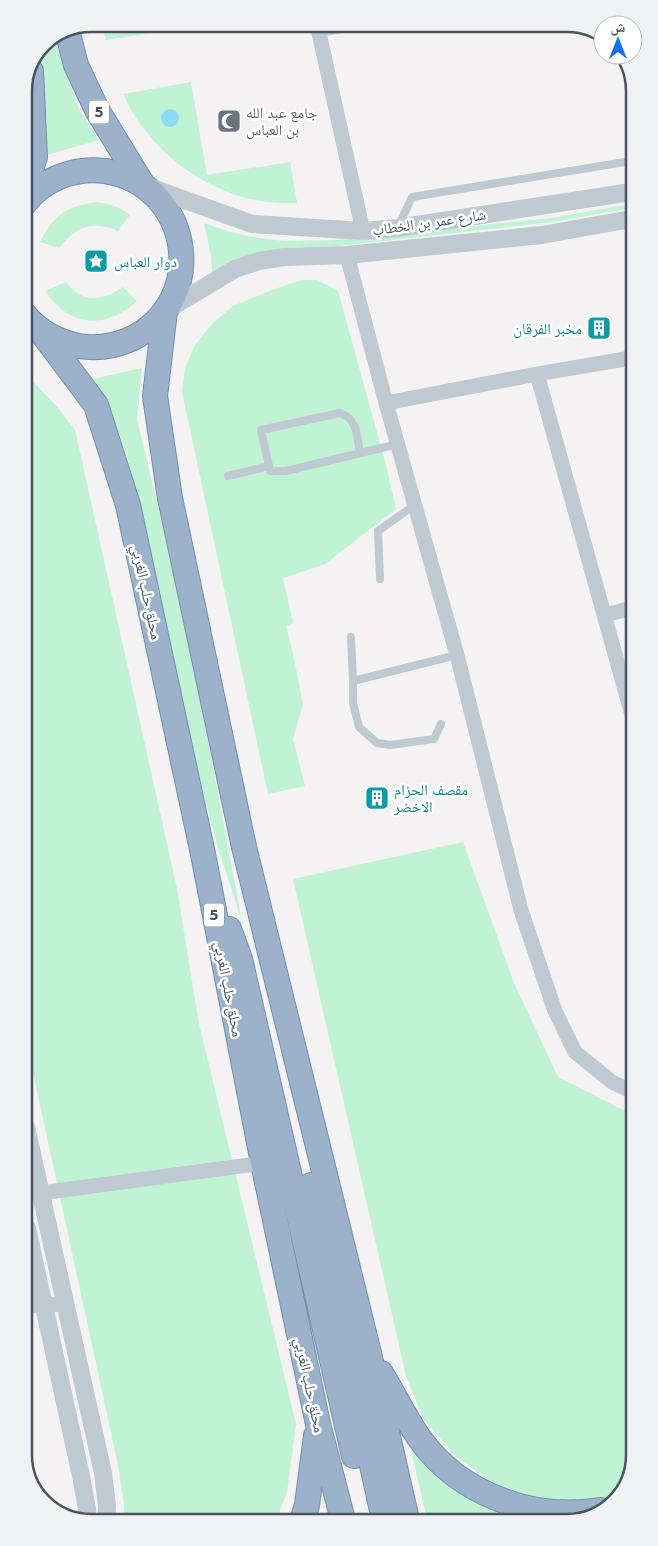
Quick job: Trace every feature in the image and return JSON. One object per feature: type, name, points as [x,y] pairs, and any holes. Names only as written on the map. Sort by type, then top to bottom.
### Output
[{"type":"highway","name":"5","points":[[69,37],[76,65],[97,110],[142,185]]},
{"type":"highway","points":[[33,114],[35,157],[33,163]]},
{"type":"highway","points":[[33,195],[51,181],[82,171],[98,170],[129,178],[156,196],[168,210],[176,226],[181,243],[182,261],[180,279],[174,296],[165,311],[139,335],[123,342],[106,346],[88,347],[71,344],[54,338],[33,325]]},
{"type":"highway","points":[[165,311],[155,396],[170,498],[244,847],[369,1353],[406,1514]]},
{"type":"highway","name":"محلق حلب الغربي","points":[[33,326],[96,405],[128,504],[203,854],[263,1163],[318,1424],[341,1514]]},
{"type":"highway","points":[[244,847],[262,957],[383,1514]]},
{"type":"highway","points":[[203,854],[240,959],[367,1514]]},
{"type":"highway","points":[[369,1353],[420,1439],[450,1470],[492,1496],[525,1508],[568,1513],[577,1512]]},
{"type":"highway","points":[[304,1513],[318,1424]]},
{"type":"street","points":[[318,32],[363,231]]},
{"type":"street","name":"شارع عمر بن الخطاب","points":[[142,185],[252,224],[363,231],[397,228],[626,193]]},
{"type":"street","name":"شارع عمر بن الخطاب","points":[[165,311],[235,269],[259,261],[284,257],[347,255],[542,235],[626,220]]},
{"type":"street","points":[[347,255],[386,403],[457,655],[521,910],[555,1011],[575,1052],[612,1082],[626,1089]]},
{"type":"street","points":[[386,403],[626,359]]},
{"type":"street","points":[[537,374],[626,693]]},
{"type":"street","points":[[605,615],[626,610]]},
{"type":"street","points":[[32,1154],[103,1473],[107,1513]]},
{"type":"street","points":[[41,1192],[263,1163]]},
{"type":"street","points":[[32,1278],[35,1306],[81,1476],[87,1513]]},
{"type":"street","points":[[35,1306],[65,1304]]},
{"type":"lane","points":[[397,228],[412,197],[626,162]]},
{"type":"lane","points":[[360,453],[354,422],[340,413],[261,430],[270,471],[286,471],[398,444]]},
{"type":"lane","points":[[228,476],[270,466]]},
{"type":"lane","points":[[380,578],[378,531],[416,504]]},
{"type":"lane","points":[[352,637],[353,703],[359,727],[377,743],[390,745],[434,739],[441,724]]},
{"type":"lane","points":[[353,681],[457,655]]},
{"type":"green space","points":[[104,32],[156,32],[106,40]]},
{"type":"green space","points":[[57,44],[62,63],[80,111],[99,140],[43,156],[47,119],[38,67],[45,56]]},
{"type":"green space","points":[[191,82],[207,175],[290,162],[297,203],[255,200],[214,186],[195,175],[160,148],[133,113],[123,94]]},
{"type":"green space","points":[[96,202],[122,209],[130,215],[118,231],[100,226],[85,227],[78,230],[59,248],[40,242],[50,225],[62,214],[76,207]]},
{"type":"green space","points":[[626,205],[626,209],[552,222],[339,246],[283,248],[255,253],[231,262],[212,273],[211,255],[204,223],[230,232],[284,241],[339,240],[551,218]]},
{"type":"green space","points":[[302,280],[317,280],[338,291],[386,465],[396,509],[325,564],[283,578],[293,623],[286,626],[303,704],[293,739],[305,786],[268,794],[182,392],[185,368],[195,345],[214,322],[233,306]]},
{"type":"green space","points":[[66,282],[78,294],[93,298],[108,295],[123,287],[137,301],[113,317],[101,320],[76,318],[65,312],[45,291]]},
{"type":"green space","points":[[142,368],[137,419],[168,549],[202,709],[242,922],[217,844],[184,718],[149,547],[127,455],[116,426],[88,380]]},
{"type":"green space","points":[[33,381],[58,408],[75,430],[177,889],[199,1024],[296,1424],[287,1492],[279,1513],[123,1513],[124,1504],[118,1465],[32,1069]]},
{"type":"green space","points":[[463,842],[514,983],[558,1077],[626,1111],[626,1454],[622,1473],[616,1487],[600,1502],[586,1505],[535,1500],[493,1483],[454,1455],[423,1418],[406,1376],[293,879]]},
{"type":"green space","points":[[410,1445],[449,1481],[493,1509],[513,1514],[426,1514]]},
{"type":"water","points":[[170,109],[176,112],[179,118],[176,124],[170,127],[164,124],[161,118],[164,112]]},
{"type":"place","name":"جامع عبد الله بن العباس","points":[[229,121]]},
{"type":"place","name":"دوار العباس","points":[[96,261]]},
{"type":"place","name":"مخبر الفرقان","points":[[599,328]]},
{"type":"place","name":"مقصف الحزام الاخضر","points":[[377,798]]}]
